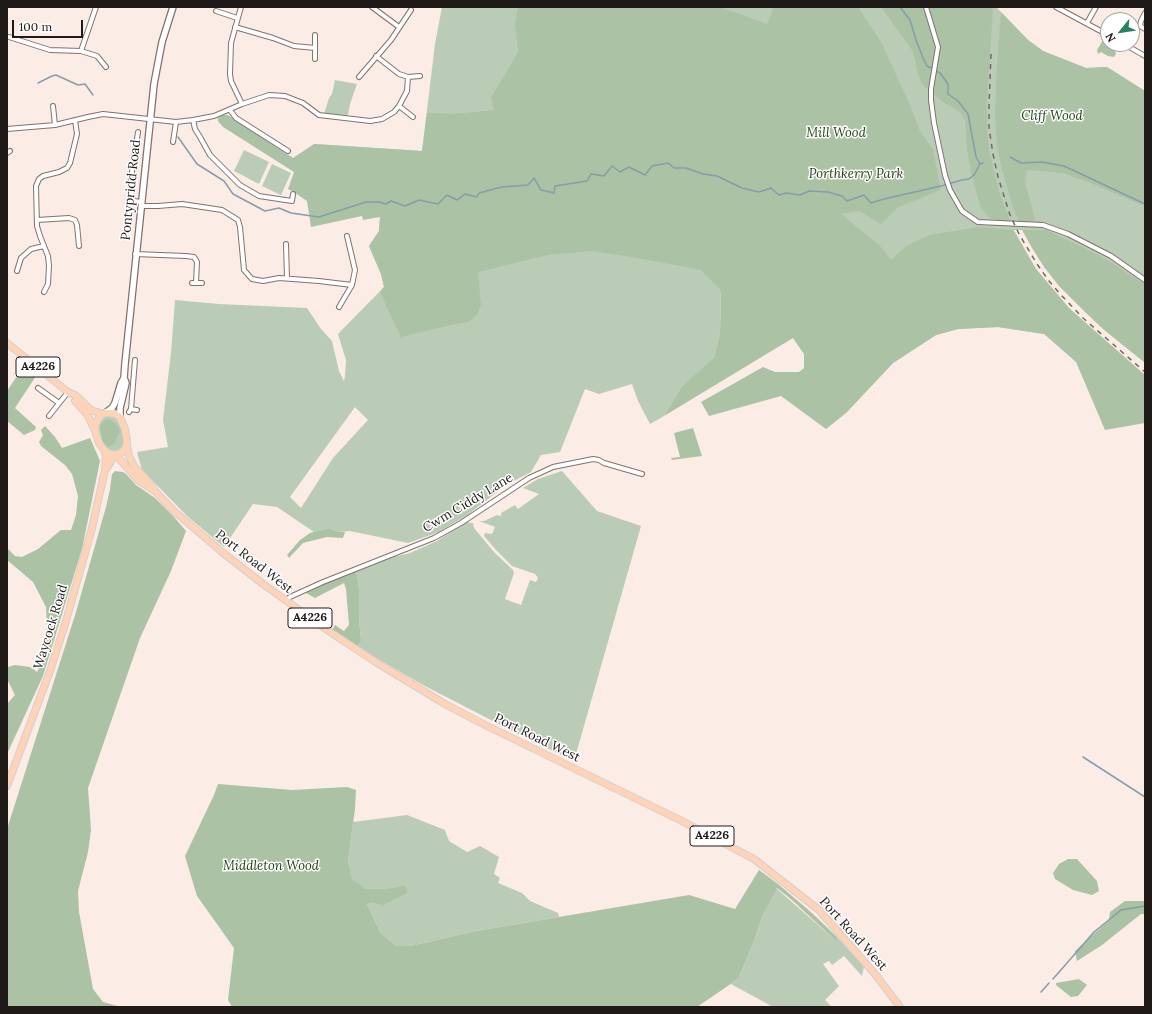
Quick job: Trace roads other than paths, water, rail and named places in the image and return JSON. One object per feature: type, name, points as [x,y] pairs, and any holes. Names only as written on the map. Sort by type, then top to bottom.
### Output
[{"type":"main road","name":"Pontypridd Road","points":[[120,418],[120,408],[126,383],[124,378],[125,364],[156,67],[173,7]]},
{"type":"main road","name":"A4226","points":[[7,343],[68,392],[75,395],[91,410],[104,414]]},
{"type":"main road","name":"Pontypridd Road","points":[[104,414],[112,408],[115,403],[120,383],[124,378]]},
{"type":"main road","name":"A4226","points":[[68,392],[86,414],[96,434]]},
{"type":"main road","points":[[110,412],[115,414],[120,418],[126,429],[127,445],[123,451],[115,455],[104,450],[99,443],[96,434],[96,424],[98,418],[104,414],[110,412]]},
{"type":"main road","name":"Port Road West","points":[[127,445],[132,462],[155,491],[174,511],[222,552],[330,632],[374,662],[481,723],[682,820],[754,858],[819,910],[875,974],[900,1007]]},
{"type":"main road","name":"Waycock Road","points":[[7,786],[58,646],[92,528],[105,470],[106,458],[104,450]]},
{"type":"main road","name":"Port Road West","points":[[115,455],[138,480],[155,491]]},
{"type":"main road","name":"Waycock Road","points":[[105,470],[115,455]]},
{"type":"street","points":[[82,51],[96,7]]},
{"type":"street","points":[[241,7],[231,43],[230,74],[231,81],[242,104]]},
{"type":"street","points":[[372,7],[399,27]]},
{"type":"street","points":[[926,7],[938,47],[931,89],[934,123],[947,181],[962,211],[978,222],[1043,225],[1068,234],[1111,256],[1145,280]]},
{"type":"street","points":[[1056,7],[1100,30]]},
{"type":"street","points":[[1087,22],[1096,7]]},
{"type":"street","points":[[359,76],[391,40],[411,10]]},
{"type":"street","points":[[216,11],[237,18]]},
{"type":"street","points":[[1145,13],[1140,26],[1145,29]]},
{"type":"street","points":[[235,27],[294,46],[315,48]]},
{"type":"street","points":[[315,59],[316,36]]},
{"type":"street","points":[[9,37],[50,50],[82,51],[97,56],[106,67]]},
{"type":"street","points":[[376,56],[399,74],[408,77],[420,76]]},
{"type":"street","points":[[7,129],[55,124],[103,114],[176,122],[193,120],[214,116],[242,104],[269,95],[284,96],[303,103],[319,115],[370,121],[382,118],[394,112],[407,91],[408,77]]},
{"type":"street","points":[[53,106],[55,124]]},
{"type":"street","points":[[399,106],[413,117]]},
{"type":"street","points":[[230,110],[236,118],[288,151]]},
{"type":"street","points":[[44,292],[48,284],[49,266],[48,256],[39,232],[37,220],[36,186],[39,179],[43,176],[59,172],[66,168],[70,163],[77,134],[75,120]]},
{"type":"street","points":[[193,120],[195,130],[210,155],[240,185],[259,196],[280,200],[292,201],[293,194]]},
{"type":"street","points":[[173,142],[176,122]]},
{"type":"street","points":[[138,132],[131,178],[131,193],[134,200],[141,204],[158,206],[182,204],[222,210],[238,220],[244,270],[252,279],[263,281],[279,278],[319,280],[352,286]]},
{"type":"street","points":[[37,220],[69,218],[75,220],[78,225],[79,246]]},
{"type":"street","points":[[339,307],[352,286],[355,270],[347,236]]},
{"type":"street","points":[[286,244],[287,278]]},
{"type":"street","points":[[17,271],[21,258],[31,249],[44,246]]},
{"type":"street","points":[[136,254],[194,257],[197,262],[194,282],[202,283]]},
{"type":"street","points":[[125,364],[135,362],[130,411],[137,410]]},
{"type":"street","points":[[38,388],[59,403]]},
{"type":"street","points":[[49,416],[68,392]]},
{"type":"street","name":"Cwm Ciddy Lane","points":[[286,600],[323,582],[434,538],[460,523],[529,478],[553,467],[593,459],[642,474]]},
{"type":"waterway","points":[[900,7],[910,20],[916,40],[927,66],[940,73],[948,84],[948,94],[958,101],[968,114],[976,157],[980,164]]},
{"type":"waterway","points":[[38,83],[56,75],[78,85],[85,84],[93,95]]},
{"type":"waterway","points":[[178,137],[197,164],[224,181],[233,194],[265,211],[279,208],[291,213],[319,217],[366,202],[379,202],[386,204],[391,201],[405,206],[419,200],[438,204],[447,195],[457,200],[465,194],[477,197],[479,193],[502,187],[528,185],[534,178],[541,190],[554,193],[555,186],[587,181],[591,174],[604,176],[612,166],[620,172],[629,167],[645,175],[652,166],[668,163],[674,168],[686,168],[703,174],[717,176],[742,188],[759,192],[771,188],[779,195],[786,193],[800,195],[809,191],[828,192],[842,196],[847,201],[864,195],[871,203],[969,179],[974,175],[980,164],[983,163]]},
{"type":"waterway","points":[[1010,157],[1021,163],[1042,162],[1064,166],[1145,204]]},
{"type":"waterway","points":[[1083,757],[1145,797]]},
{"type":"waterway","points":[[1053,979],[1094,932],[1121,910],[1145,906]]},
{"type":"waterway","points":[[1041,992],[1049,983]]},
{"type":"railway","points":[[991,54],[989,128],[993,154],[998,177],[1010,215],[1019,234],[1037,264],[1061,295],[1083,318],[1145,372]]},
{"type":"park label","name":"Cliff Wood","points":[[1052,116]]},
{"type":"park label","name":"Mill Wood","points":[[836,133]]},
{"type":"park label","name":"Porthkerry Park","points":[[856,174]]},
{"type":"park label","name":"Middleton Wood","points":[[271,866]]}]
